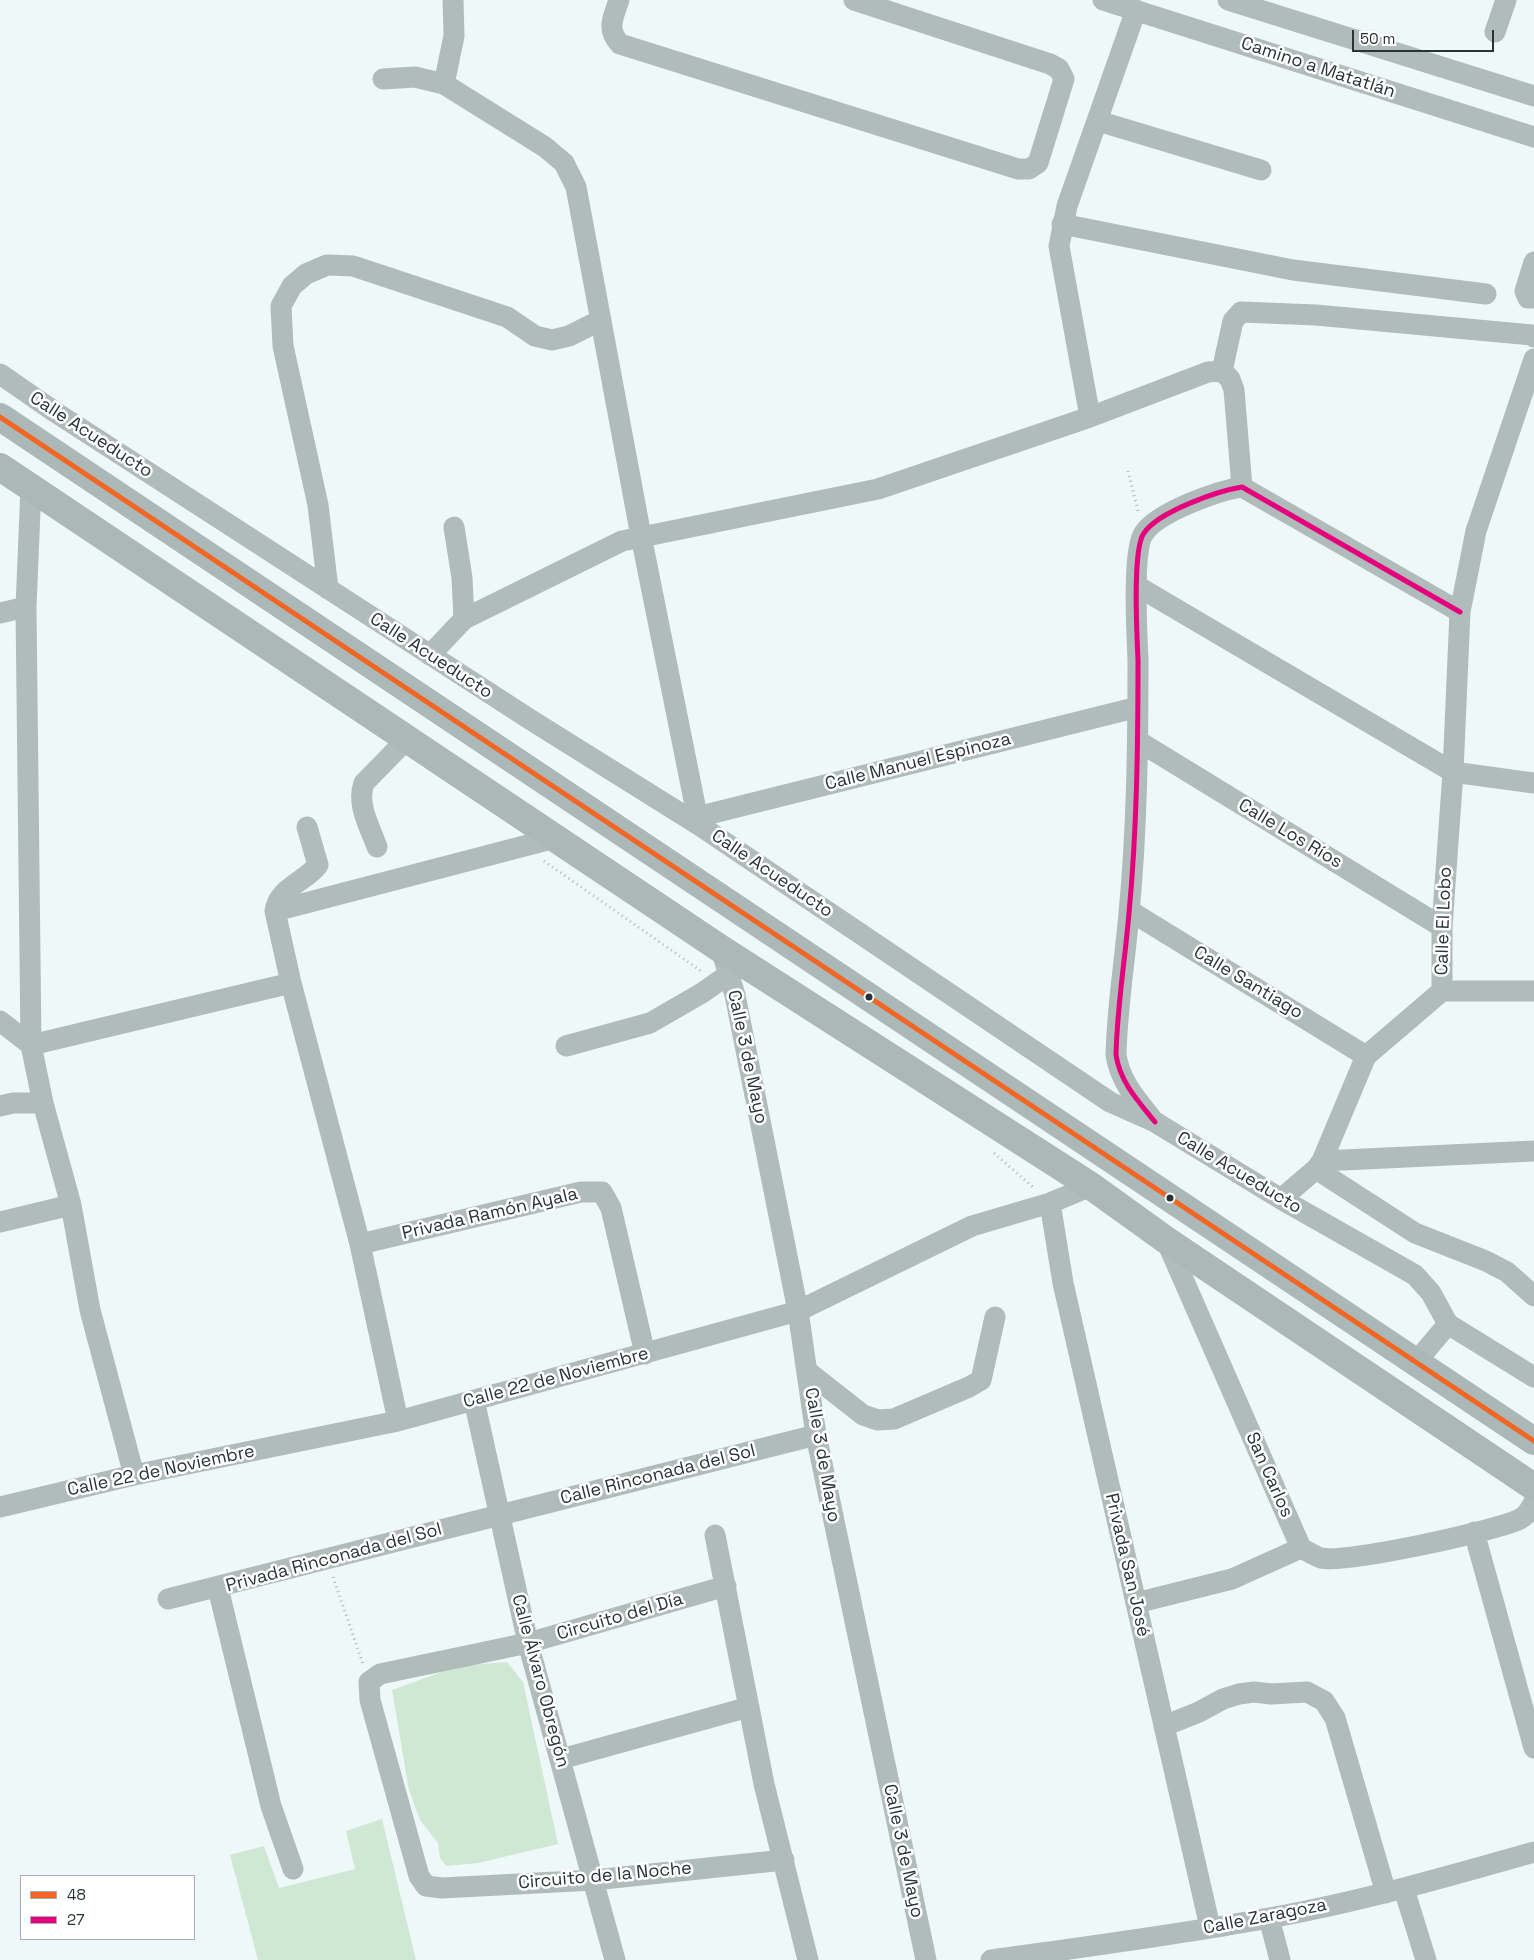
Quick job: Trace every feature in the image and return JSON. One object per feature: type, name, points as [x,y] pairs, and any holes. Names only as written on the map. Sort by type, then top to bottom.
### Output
[{"type":"highway","points":[[0,417],[1534,1442]]},
{"type":"highway","points":[[0,467],[555,838],[725,962],[1091,1186],[1166,1240],[1534,1487]]},
{"type":"street","points":[[444,84],[454,36],[453,0]]},
{"type":"street","points":[[619,0],[610,26],[612,36],[620,44],[1018,169],[1028,169],[1038,163],[1064,79],[1059,69],[1050,64],[854,0]]},
{"type":"street","name":"Camino a Matatlán","points":[[1103,0],[1534,136]]},
{"type":"street","points":[[1228,0],[1534,96]]},
{"type":"street","points":[[1495,32],[1506,0]]},
{"type":"street","points":[[1090,417],[1059,246],[1062,224],[1136,10]]},
{"type":"street","points":[[384,79],[415,77],[444,84],[545,147],[564,163],[576,187],[641,536],[698,821]]},
{"type":"street","points":[[1098,121],[1261,170]]},
{"type":"street","points":[[1062,224],[1293,270],[1486,294]]},
{"type":"street","points":[[1534,262],[1525,291],[1528,298],[1534,298]]},
{"type":"street","points":[[328,589],[318,505],[283,346],[281,306],[292,286],[306,274],[327,265],[353,266],[507,317],[535,336],[552,340],[569,336],[601,320]]},
{"type":"street","points":[[1222,371],[1233,321],[1241,312],[1316,316],[1532,335],[1534,337]]},
{"type":"street","name":"Calle El Lobo","points":[[1281,1199],[1319,1165],[1366,1056],[1442,991],[1442,927],[1453,772],[1460,612],[1476,531],[1534,359]]},
{"type":"street","points":[[430,655],[464,619],[622,541],[878,489],[1090,417],[1208,372],[1222,371],[1230,379],[1234,390],[1242,488]]},
{"type":"street","name":"Calle Acueducto","points":[[0,374],[55,412],[430,655],[698,821],[1110,1102],[1155,1122],[1281,1199],[1416,1276],[1431,1293],[1448,1324],[1534,1377]]},
{"type":"street","points":[[32,438],[55,412]]},
{"type":"street","points":[[31,487],[26,607],[31,1044],[43,1103],[71,1205],[90,1310],[134,1475]]},
{"type":"street","points":[[1155,1122],[1130,1091],[1118,1070],[1116,1055],[1130,911],[1138,741],[1137,586],[1143,534],[1151,525],[1203,496],[1221,490],[1242,488],[1460,612]]},
{"type":"street","points":[[454,527],[462,578],[464,619]]},
{"type":"street","points":[[1137,586],[1453,772],[1534,783]]},
{"type":"street","points":[[0,613],[26,607]]},
{"type":"street","name":"Calle Manuel Espinoza","points":[[698,821],[1138,707]]},
{"type":"street","points":[[377,847],[362,805],[361,792],[364,783],[407,739]]},
{"type":"street","name":"Calle Los Ríos","points":[[1138,741],[1442,927]]},
{"type":"street","points":[[308,827],[318,865],[313,872],[282,895],[276,902],[275,911],[291,983],[360,1244],[398,1421]]},
{"type":"street","points":[[275,911],[555,838]]},
{"type":"street","name":"Calle Santiago","points":[[1130,911],[1366,1056]]},
{"type":"street","points":[[566,1046],[650,1023],[702,993],[725,962]]},
{"type":"street","name":"Calle 3 de Mayo","points":[[725,962],[735,995],[798,1311],[816,1435],[926,1960]]},
{"type":"street","points":[[0,1021],[31,1044],[291,983]]},
{"type":"street","points":[[1442,991],[1534,991]]},
{"type":"street","points":[[0,1106],[13,1103],[43,1103]]},
{"type":"street","points":[[1319,1165],[1534,1151]]},
{"type":"street","points":[[1319,1165],[1415,1233],[1486,1261],[1507,1272],[1534,1296]]},
{"type":"street","name":"Calle 22 de Noviembre","points":[[0,1507],[134,1475],[398,1421],[798,1311],[972,1226],[1050,1203],[1091,1186]]},
{"type":"street","name":"Privada Ramón Ayala","points":[[360,1244],[581,1192],[602,1192],[611,1208],[645,1354]]},
{"type":"street","name":"Privada San José","points":[[1050,1203],[1063,1283],[1210,1927]]},
{"type":"street","points":[[0,1222],[71,1205]]},
{"type":"street","name":"San Carlos","points":[[1166,1240],[1301,1548]]},
{"type":"street","points":[[807,1371],[864,1415],[878,1420],[894,1419],[981,1380],[995,1317]]},
{"type":"street","points":[[1416,1362],[1448,1324]]},
{"type":"street","name":"Calle Álvaro Obregón","points":[[474,1400],[528,1642],[615,1960]]},
{"type":"street","name":"Calle Rinconada del Sol","points":[[500,1515],[816,1435]]},
{"type":"street","points":[[1136,1603],[1232,1579],[1301,1548],[1322,1558],[1352,1558],[1474,1532],[1520,1519],[1529,1512],[1534,1502]]},
{"type":"street","name":"Privada Rinconada del Sol","points":[[168,1599],[218,1588],[326,1558],[500,1515]]},
{"type":"street","points":[[1474,1532],[1534,1748]]},
{"type":"street","points":[[715,1535],[764,1784],[808,1960]]},
{"type":"street","name":"Circuito del Día","points":[[369,1682],[380,1674],[528,1642],[726,1586]]},
{"type":"street","points":[[218,1588],[271,1806],[293,1869]]},
{"type":"street","name":"Circuito de la Noche","points":[[369,1682],[370,1700],[419,1876],[426,1886],[442,1888],[594,1880],[784,1860]]},
{"type":"street","points":[[1164,1726],[1239,1694],[1307,1692],[1324,1701],[1334,1718],[1395,1891],[1426,1960]]},
{"type":"street","points":[[560,1759],[749,1707]]},
{"type":"street","name":"Calle Zaragoza","points":[[991,1960],[1155,1937],[1270,1918],[1395,1891],[1534,1852]]},
{"type":"street","points":[[1270,1918],[1280,1960]]},
{"type":"path","points":[[1128,471],[1143,534]]},
{"type":"path","points":[[326,1558],[369,1682]]},
{"type":"green space","points":[[507,1662],[523,1682],[558,1844],[478,1863],[446,1866],[440,1858],[438,1843],[420,1820],[409,1790],[392,1690],[458,1666]]},
{"type":"green space","points":[[382,1819],[416,1960],[258,1960],[230,1855],[264,1846],[279,1888],[355,1869],[346,1831]]},
{"type":"transit line","name":"48","points":[[0,417],[1534,1441]]},
{"type":"transit line","name":"27","points":[[1155,1122],[1136,1099],[1126,1083],[1121,1074],[1116,1055],[1134,850],[1138,723],[1137,574],[1140,542],[1144,533],[1151,525],[1175,510],[1218,493],[1242,487],[1460,612]]}]
